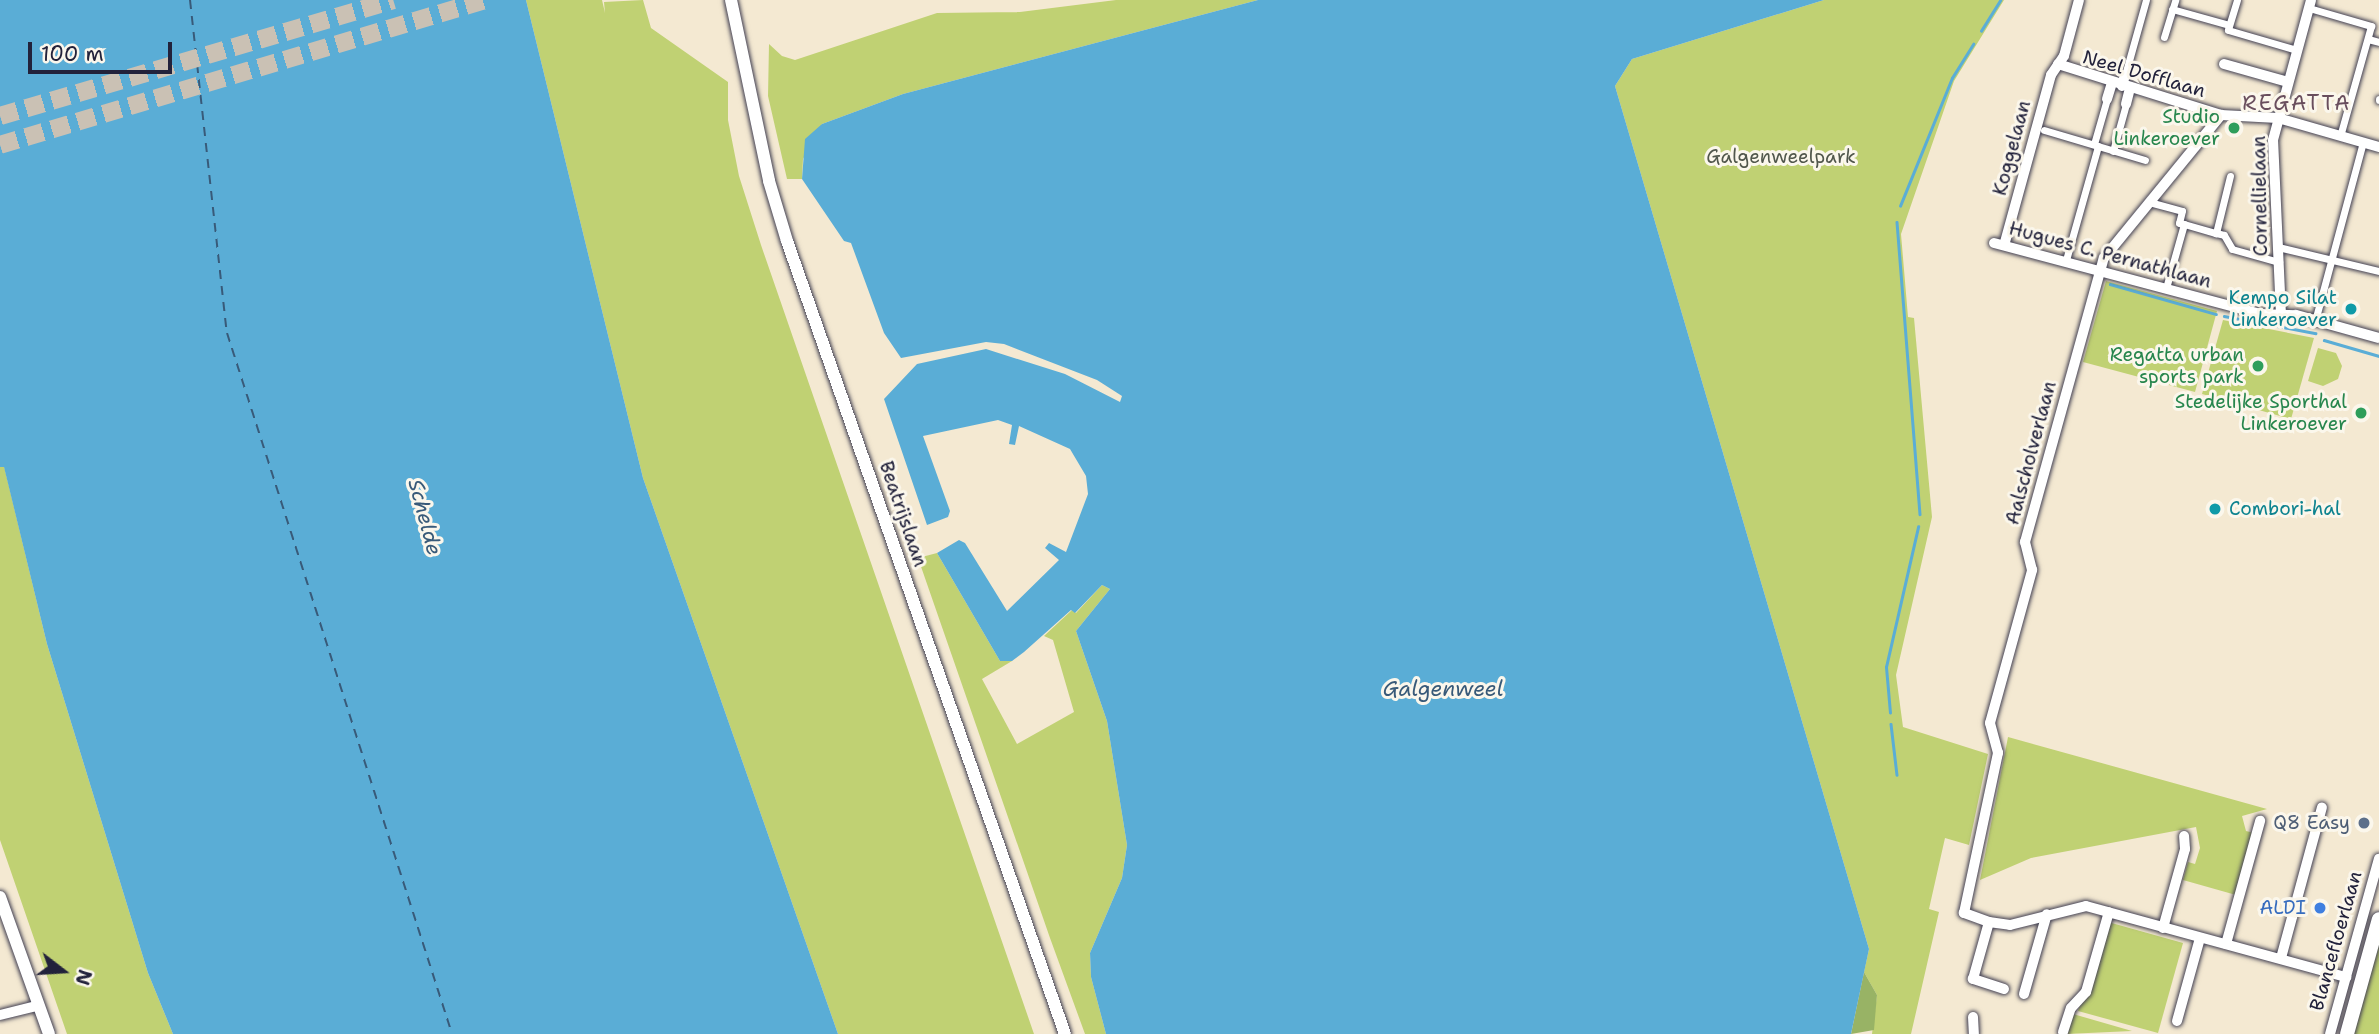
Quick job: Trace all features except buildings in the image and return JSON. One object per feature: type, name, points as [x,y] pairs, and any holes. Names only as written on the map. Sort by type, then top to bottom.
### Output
[{"type":"main road","name":"Blancefloerlaan","points":[[2347,1034],[2379,919]]},
{"type":"street","name":"Koggelaan","points":[[1999,243],[2040,129],[2079,0]]},
{"type":"street","points":[[2113,149],[2126,104],[2122,83],[2146,0]]},
{"type":"street","points":[[2164,37],[2175,0]]},
{"type":"street","points":[[2231,29],[2237,0]]},
{"type":"street","name":"Beatrijslaan","points":[[731,2],[769,181],[787,241],[1065,1034]]},
{"type":"street","points":[[2310,4],[2371,26],[2340,136]]},
{"type":"street","name":"Cornellielaan","points":[[2281,315],[2273,140],[2310,4]]},
{"type":"street","points":[[2172,9],[2297,50]]},
{"type":"street","points":[[2368,39],[2379,42]]},
{"type":"street","points":[[2224,64],[2288,82]]},
{"type":"street","name":"Neel Dofflaan","points":[[2058,65],[2221,115],[2278,118],[2379,146]]},
{"type":"street","points":[[2066,260],[2107,99],[2122,83]]},
{"type":"street","name":"Aalscholverlaan","points":[[1989,922],[1964,913],[1998,753],[1990,723],[2032,570],[2025,542],[2101,270],[2106,254],[2221,115]]},
{"type":"street","points":[[2040,129],[2145,160]]},
{"type":"street","points":[[2315,321],[2364,142]]},
{"type":"street","points":[[2218,234],[2230,176]]},
{"type":"street","points":[[2149,202],[2182,211],[2179,223],[2218,234],[2232,249],[2279,262]]},
{"type":"street","points":[[2166,288],[2183,225]]},
{"type":"street","name":"Hugues C. Pernathlaan","points":[[1999,243],[2260,314],[2315,321],[2379,338]]},
{"type":"street","points":[[2278,247],[2379,271]]},
{"type":"street","points":[[2281,958],[2322,807]]},
{"type":"street","points":[[2226,944],[2260,821]]},
{"type":"street","points":[[2163,928],[2185,849],[2183,836]]},
{"type":"street","name":"Blancefloerlaan","points":[[2330,1034],[2379,859]]},
{"type":"street","points":[[0,897],[49,1034]]},
{"type":"street","points":[[2004,989],[1973,979],[1989,922],[2010,925],[2086,906],[2346,977]]},
{"type":"street","points":[[2063,1032],[2071,1008],[2085,992],[2109,912]]},
{"type":"street","points":[[2024,994],[2047,914]]},
{"type":"street","points":[[2177,1021],[2200,938]]},
{"type":"street","points":[[0,1015],[37,1006]]},
{"type":"street","points":[[1973,1017],[1974,1034]]},
{"type":"green space","points":[[526,0],[602,0],[605,13],[604,2],[643,0],[651,28],[728,82],[728,120],[739,176],[761,245],[1034,1034],[838,1034],[643,478]]},
{"type":"green space","points":[[1116,0],[1258,0],[903,94],[822,124],[803,159],[802,179],[787,179],[768,96],[769,44],[782,56],[795,60],[937,13],[1020,12]]},
{"type":"green space","name":"Galgenweelpark","points":[[1824,0],[2004,0],[1954,81],[1901,234],[1908,317],[1914,318],[1932,517],[1896,675],[1903,727],[1988,754],[1969,845],[1945,838],[1929,909],[1939,912],[1911,1034],[1872,1034],[1877,995],[1864,972],[1869,949],[1615,86],[1632,59]]},
{"type":"green space","points":[[2106,281],[2217,311],[2195,392],[2083,362]]},
{"type":"green space","name":"Regatta urban sports park","points":[[2223,320],[2314,338],[2291,419],[2202,394]]},
{"type":"green space","points":[[2318,348],[2336,353],[2342,366],[2338,379],[2323,386],[2308,381]]},
{"type":"green space","points":[[4,466],[47,644],[148,973],[173,1034],[67,1034],[0,840],[0,467]]},
{"type":"green space","points":[[937,553],[1000,661],[1012,661],[982,679],[1017,744],[1074,712],[1053,640],[1044,636],[1072,610],[1076,613],[1102,585],[1110,589],[1076,631],[1107,721],[1127,845],[1122,878],[1090,953],[1091,977],[1106,1034],[1085,1034],[1050,938],[918,558]]},
{"type":"green space","points":[[2008,737],[2267,809],[2242,816],[2246,831],[2254,833],[2236,895],[2183,880],[2188,862],[2195,864],[2200,848],[2196,827],[2031,858],[1980,880]]},
{"type":"green space","points":[[2108,922],[2183,943],[2158,1033],[2078,1011]]},
{"type":"green space","points":[[2379,941],[2379,1034],[2353,1034]]},
{"type":"green space","points":[[1864,972],[1877,995],[1874,1030],[1851,1034]]},
{"type":"green space","points":[[2073,1014],[2132,1031],[2066,1034]]},
{"type":"water","name":"Schelde","points":[[0,0],[526,0],[643,478],[838,1034],[173,1034],[148,973],[47,644],[4,467],[0,467]]},
{"type":"water","name":"Galgenweel","points":[[1258,0],[1824,0],[1632,59],[1615,86],[1869,949],[1851,1034],[1106,1034],[1091,977],[1090,953],[1122,878],[1127,845],[1107,721],[1076,631],[1110,589],[1102,585],[1075,613],[1071,610],[1012,661],[1000,661],[937,553],[959,540],[965,543],[1007,611],[1059,560],[1045,548],[1049,543],[1066,552],[1088,494],[1086,476],[1070,449],[1019,426],[1015,445],[1009,444],[1012,425],[998,420],[923,436],[950,511],[948,517],[927,525],[884,399],[917,364],[986,349],[1065,374],[1120,402],[1122,396],[1097,380],[1004,344],[986,342],[901,358],[884,333],[851,243],[844,241],[802,179],[805,139],[822,124],[903,94]]},
{"type":"waterway","points":[[1981,31],[2000,0]]},
{"type":"waterway","points":[[1900,206],[1952,78],[1973,44]]},
{"type":"waterway","points":[[1897,222],[1920,514]]},
{"type":"waterway","points":[[2110,284],[2216,314]]},
{"type":"waterway","points":[[2224,316],[2315,333]]},
{"type":"waterway","points":[[2324,340],[2379,356]]},
{"type":"waterway","points":[[1890,713],[1886,667],[1918,527]]},
{"type":"waterway","points":[[1891,724],[1897,775]]},
{"type":"ferry route","points":[[190,0],[227,333],[452,1034]]},
{"type":"tunnel","points":[[0,116],[393,0]]},
{"type":"tunnel","points":[[0,145],[485,0]]},
{"type":"place","name":"Studio Linkeroever","points":[[2234,128]]},
{"type":"place","name":"Kempo Silat Linkeroever","points":[[2351,309]]},
{"type":"place","name":"Regatta urban sports park","points":[[2258,366]]},
{"type":"place","name":"Stedelijke Sporthal Linkeroever","points":[[2361,413]]},
{"type":"place","name":"Combori-hal","points":[[2215,509]]},
{"type":"place","name":"Q8 Easy","points":[[2364,823]]},
{"type":"place","name":"ALDI","points":[[2320,908]]},
{"type":"district","name":"REGATTA","points":[[2297,103]]}]
